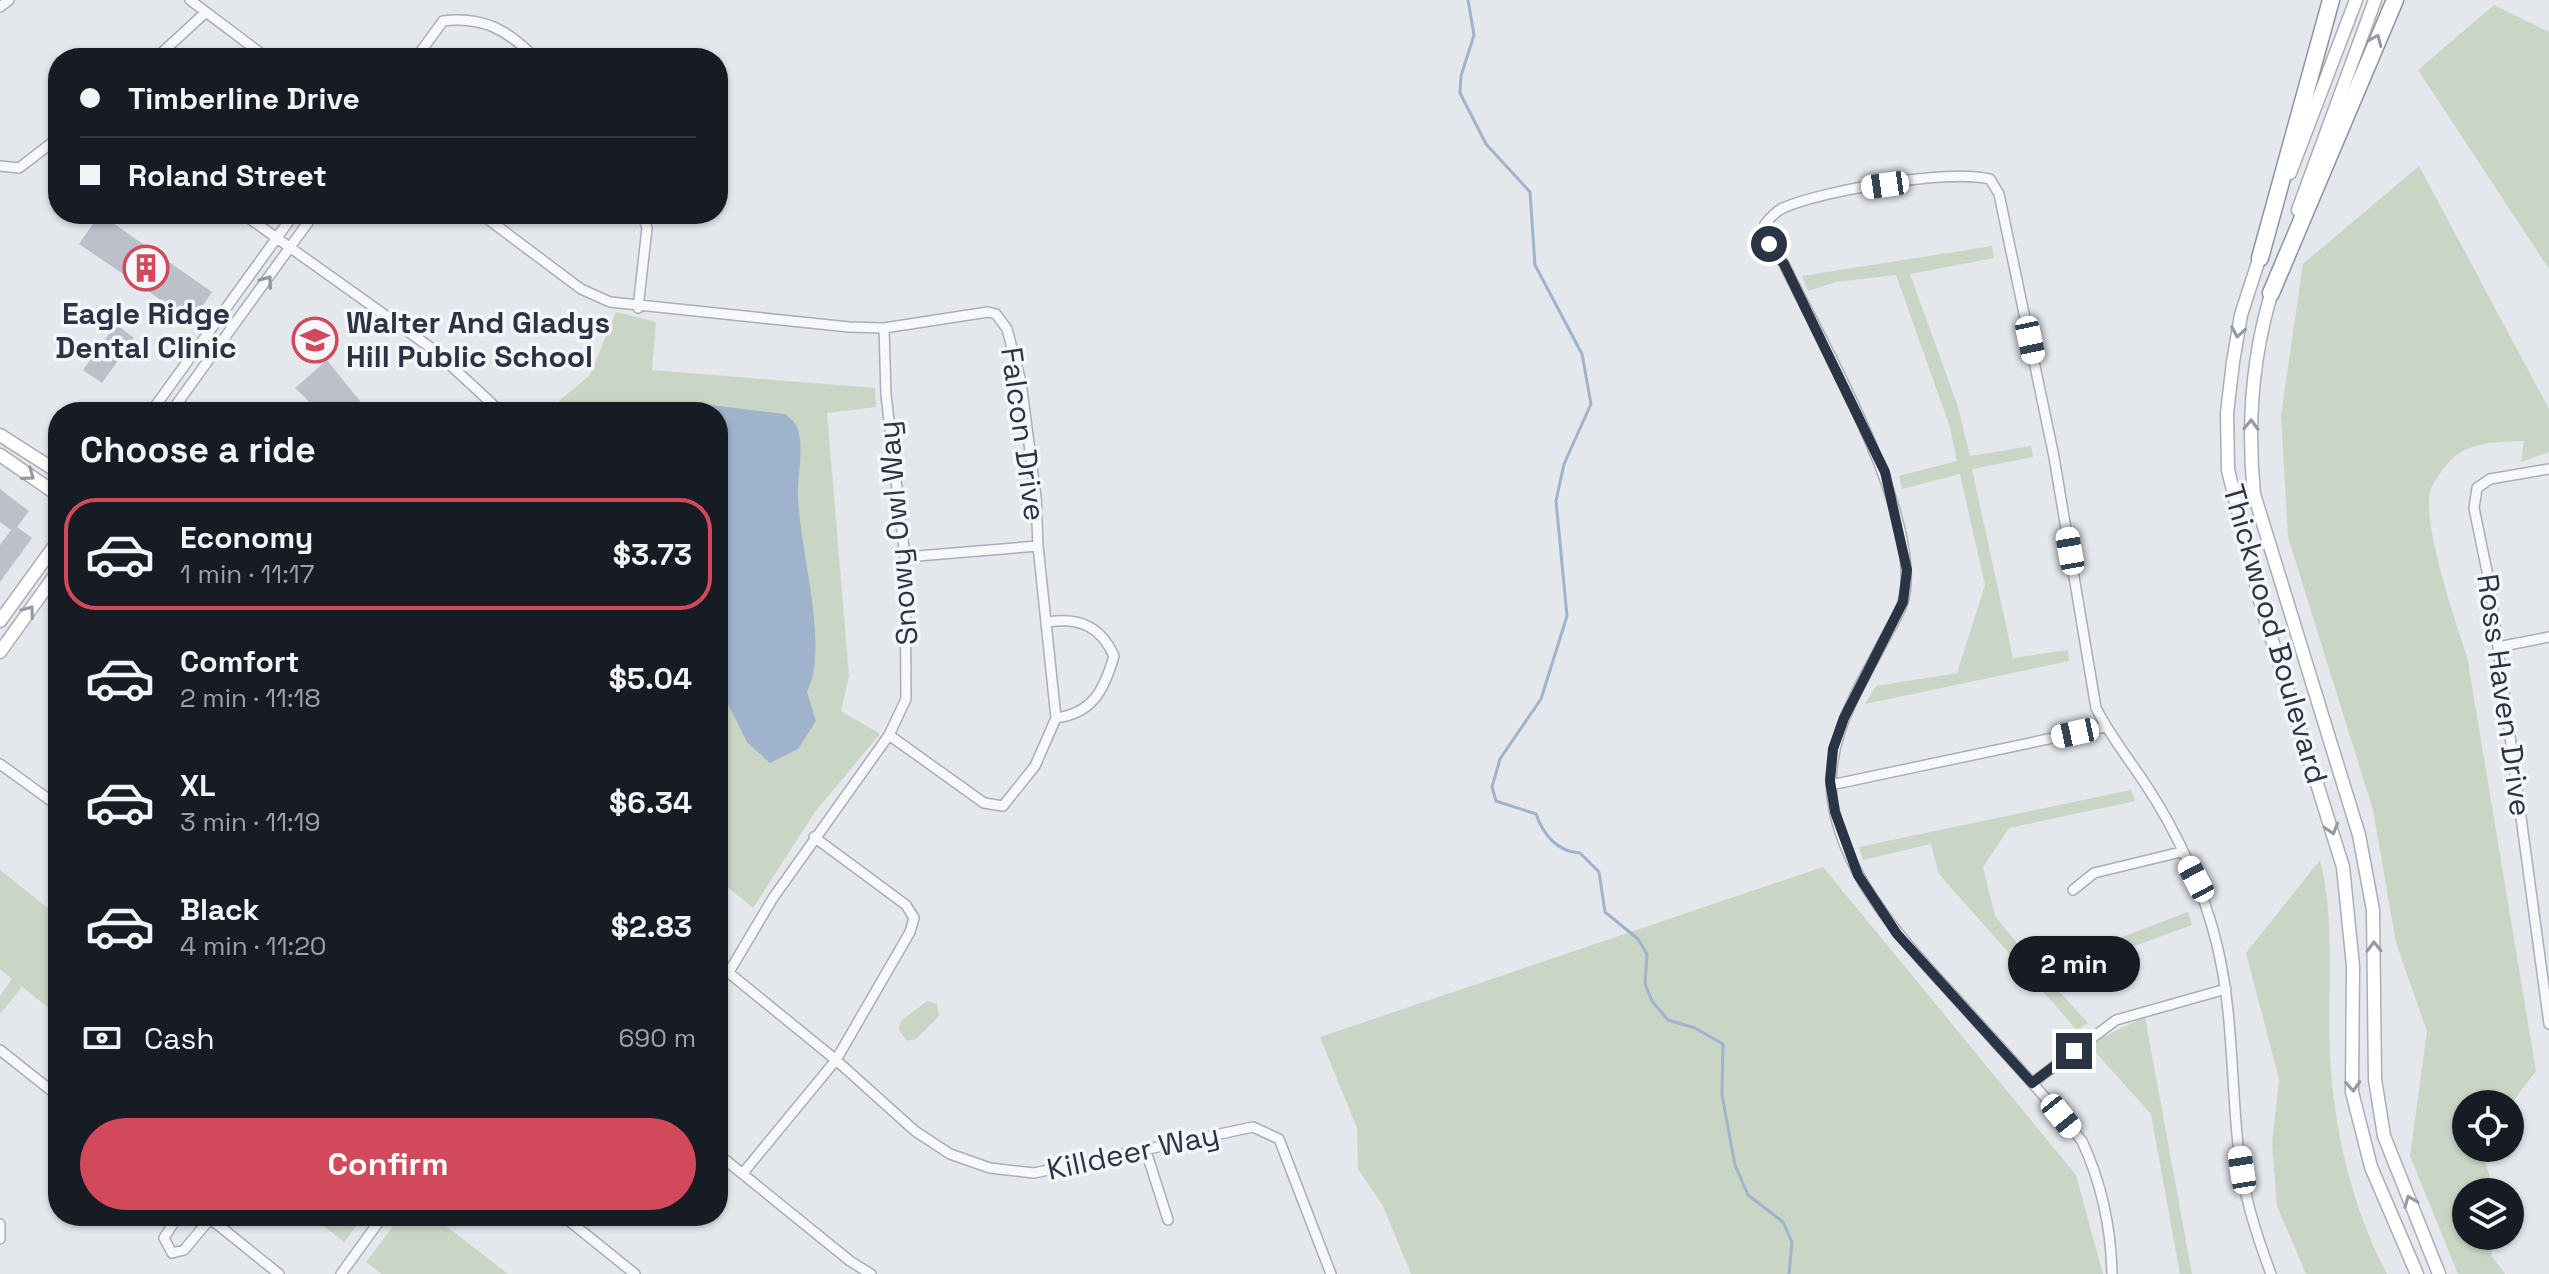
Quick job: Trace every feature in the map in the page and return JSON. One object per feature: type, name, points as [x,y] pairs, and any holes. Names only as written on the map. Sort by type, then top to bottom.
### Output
[{"type":"highway","points":[[2260,258],[2331,0]]},
{"type":"highway","points":[[2271,293],[2395,0]]},
{"type":"main road","name":"Thickwood Boulevard","points":[[2356,0],[2241,315],[2227,413],[2228,470],[2262,608],[2343,867],[2353,966],[2352,1092],[2371,1167],[2417,1274]]},
{"type":"main road","name":"Thickwood Boulevard","points":[[2375,0],[2271,293],[2252,389],[2250,455],[2254,494],[2282,595],[2359,835],[2373,910],[2375,1079],[2384,1136],[2439,1274]]},
{"type":"main road","points":[[0,435],[48,466]]},
{"type":"main road","points":[[0,455],[48,488]]},
{"type":"main road","points":[[0,621],[48,555]]},
{"type":"main road","points":[[0,652],[48,585]]},
{"type":"street","points":[[0,7],[9,0]]},
{"type":"street","points":[[190,0],[253,48]]},
{"type":"street","points":[[167,48],[205,13]]},
{"type":"street","points":[[423,48],[443,21],[468,18],[509,34],[524,48]]},
{"type":"street","points":[[0,166],[19,168],[48,146]]},
{"type":"street","points":[[2112,1274],[2111,1234],[2096,1171],[2082,1141],[1897,934],[1858,875],[1835,812],[1831,785],[1833,749],[1844,718],[1903,602],[1907,570],[1885,472],[1784,264],[1769,244],[1765,224],[1779,209],[1858,189],[1969,174],[1990,179],[1999,194],[2054,457],[2096,708],[2105,727],[2147,786],[2196,879],[2217,944],[2226,989],[2238,1147],[2249,1215],[2271,1274]]},
{"type":"street","points":[[257,224],[434,350],[490,402]]},
{"type":"street","points":[[158,402],[286,224]]},
{"type":"street","points":[[178,402],[307,224]]},
{"type":"street","name":"Falcon Drive","points":[[494,224],[581,289],[610,302],[638,308],[884,328],[988,312],[1001,319],[1013,347],[1021,382],[1036,497],[1038,546],[1056,718]]},
{"type":"street","points":[[638,308],[646,224]]},
{"type":"street","name":"Snowy Owl Way","points":[[729,972],[814,837],[889,735],[906,699],[905,557],[886,395],[884,328]]},
{"type":"street","name":"Ross Haven Drive","points":[[2549,469],[2490,479],[2477,488],[2474,508],[2498,647],[2549,1024]]},
{"type":"street","points":[[905,557],[1038,546]]},
{"type":"street","points":[[889,735],[984,803],[1003,806],[1024,783],[1056,718],[1076,715],[1094,700],[1107,679],[1114,656],[1107,639],[1095,628],[1080,621],[1048,622]]},
{"type":"street","points":[[2498,647],[2549,637]]},
{"type":"street","points":[[1831,785],[2105,727]]},
{"type":"street","points":[[0,764],[48,799]]},
{"type":"street","points":[[743,1173],[836,1060],[910,932],[914,918],[906,905],[814,837]]},
{"type":"street","points":[[2073,890],[2094,873],[2181,852]]},
{"type":"street","name":"Killdeer Way","points":[[729,972],[836,1060],[915,1131],[950,1154],[990,1168],[1034,1173],[1253,1127],[1279,1139],[1331,1274]]},
{"type":"street","points":[[2032,1083],[2116,1020],[2226,989]]},
{"type":"street","points":[[0,1050],[48,1088]]},
{"type":"street","points":[[1145,1148],[1168,1220]]},
{"type":"street","points":[[728,1162],[850,1261],[871,1274]]},
{"type":"street","points":[[0,1224],[0,1239]]},
{"type":"street","points":[[172,1226],[164,1238],[172,1253],[184,1250],[201,1226]]},
{"type":"street","points":[[219,1226],[279,1274]]},
{"type":"street","points":[[341,1274],[376,1226]]},
{"type":"street","points":[[575,1226],[635,1274]]},
{"type":"green space","points":[[2494,5],[2549,32],[2549,269],[2418,70]]},
{"type":"green space","points":[[2419,166],[2549,409],[2549,452],[2521,462],[2524,441],[2490,443],[2465,450],[2451,460],[2436,480],[2431,488],[2429,503],[2430,523],[2441,571],[2467,656],[2536,1071],[2521,1090],[2452,1090],[2452,1162],[2485,1162],[2490,1178],[2452,1178],[2452,1250],[2492,1250],[2491,1255],[2505,1274],[2458,1274],[2410,1156],[2427,1031],[2396,943],[2373,810],[2288,537],[2281,415],[2303,264]]},
{"type":"green space","points":[[1992,246],[1994,258],[1910,274],[1958,407],[1970,456],[2031,446],[2033,457],[1972,469],[2013,658],[2068,650],[2069,661],[1865,704],[1876,686],[1957,673],[1985,585],[1960,474],[1902,489],[1899,476],[1957,461],[1950,427],[1896,275],[1836,282],[1808,291],[1802,276]]},
{"type":"green space","points":[[616,312],[656,322],[652,370],[875,388],[876,407],[827,413],[849,676],[841,711],[880,734],[815,812],[753,908],[728,887],[728,402],[558,402],[590,375]]},
{"type":"green space","points":[[2131,790],[2135,801],[2009,828],[1983,867],[1995,916],[2038,969],[2188,912],[2192,925],[2047,978],[2088,1023],[2077,1030],[1939,874],[1931,844],[1863,860],[1859,847]]},
{"type":"green space","points":[[2320,860],[2328,908],[2330,1056],[2336,1112],[2355,1195],[2387,1274],[2306,1274],[2277,1206],[2272,1144],[2279,1079],[2246,953]]},
{"type":"green space","points":[[1823,867],[2076,1175],[2103,1274],[1411,1274],[1383,1206],[1358,1169],[1357,1128],[1320,1037]]},
{"type":"green space","points":[[0,870],[48,908],[48,1007],[22,987],[0,1014],[0,996],[12,979],[0,969]]},
{"type":"green space","points":[[927,1001],[937,1004],[939,1016],[916,1039],[907,1041],[899,1030],[901,1021]]},
{"type":"green space","points":[[2145,1017],[2192,1274],[2180,1274],[2151,1114],[2088,1044]]},
{"type":"green space","points":[[324,1226],[356,1226],[344,1242]]},
{"type":"green space","points":[[393,1226],[446,1226],[508,1274],[382,1274],[366,1262]]},
{"type":"water","points":[[728,407],[785,414],[797,427],[801,452],[798,496],[815,623],[813,673],[807,692],[816,721],[798,749],[770,763],[747,742],[728,704]]},
{"type":"building","name":"Eagle Ridge Dental Clinic","points":[[93,224],[114,224],[212,292],[192,321],[79,244]]},
{"type":"building","points":[[116,324],[134,338],[102,383],[83,370]]},
{"type":"building","name":"Walter And Gladys Hill Public School","points":[[327,360],[361,402],[310,402],[295,388]]},
{"type":"building","points":[[0,489],[29,511],[17,527],[32,538],[0,582],[0,545],[11,530],[0,522]]},
{"type":"waterway","points":[[1468,0],[1474,35],[1461,76],[1460,93],[1486,144],[1530,192],[1535,265],[1582,354],[1591,404],[1564,464],[1556,501],[1567,616],[1541,699],[1500,759],[1492,787],[1496,801],[1536,814],[1552,841],[1564,849],[1580,853],[1599,872],[1605,912],[1638,939],[1647,954],[1645,984],[1652,1001],[1668,1020],[1695,1028],[1723,1044],[1722,1095],[1735,1165],[1748,1195],[1783,1222],[1792,1242],[1789,1274]]},
{"type":"place","name":"Eagle Ridge Dental Clinic","points":[[146,268]]},
{"type":"place","name":"Walter And Gladys Hill Public School","points":[[315,340]]},
{"type":"route","points":[[1769,244],[1784,264],[1885,472],[1907,570],[1903,602],[1844,718],[1833,749],[1830,781],[1835,812],[1858,875],[1897,934],[2032,1083],[2074,1051]]}]
